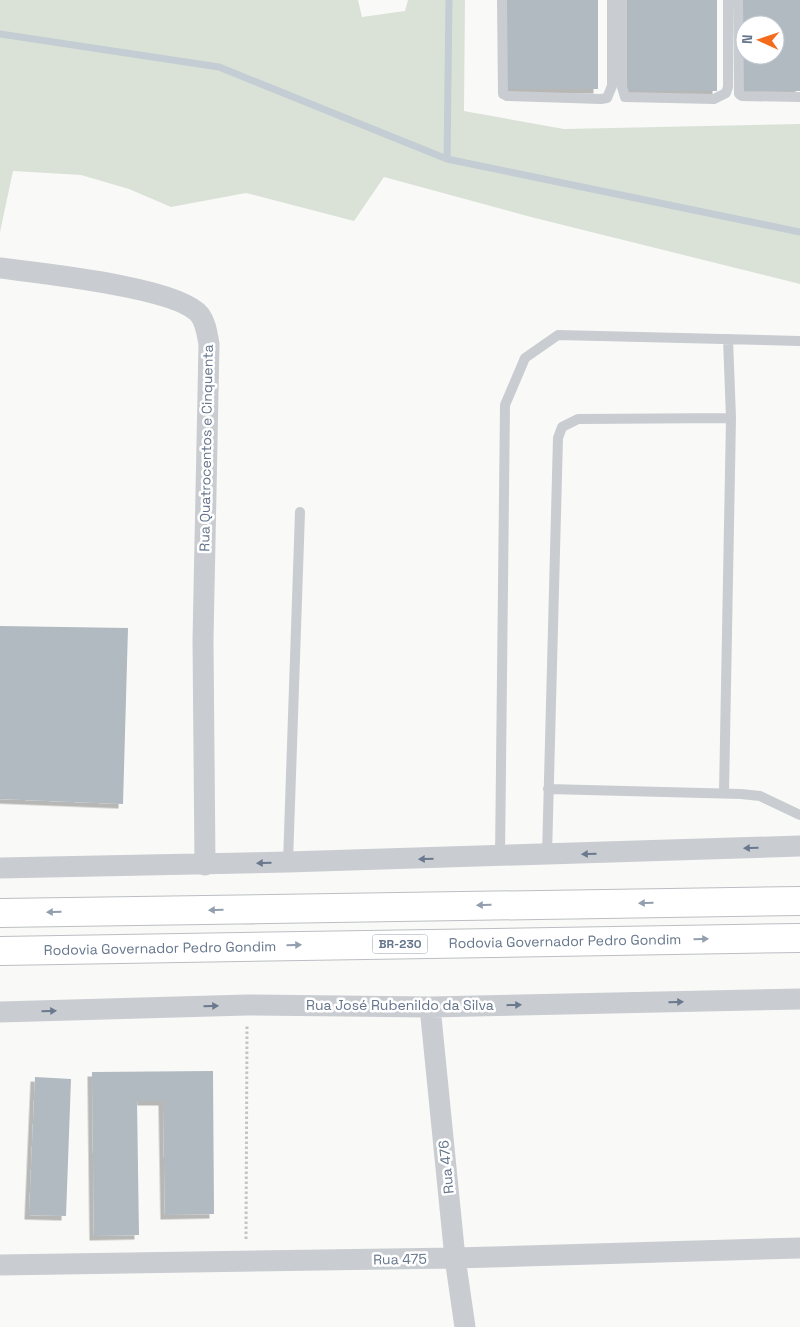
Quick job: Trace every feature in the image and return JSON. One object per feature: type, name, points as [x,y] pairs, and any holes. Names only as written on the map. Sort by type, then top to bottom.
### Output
[{"type":"highway","points":[[0,913],[800,901]]},
{"type":"highway","name":"Rodovia Governador Pedro Gondim","points":[[0,951],[800,938]]},
{"type":"street","name":"Rua Quatrocentos e Cinquenta","points":[[0,268],[148,292],[177,300],[199,314],[205,326],[209,344],[203,640],[205,865]]},
{"type":"street","points":[[0,868],[205,865],[500,857],[800,846]]},
{"type":"street","name":"Rua José Rubenildo da Silva","points":[[0,1012],[247,1005],[430,1007],[800,999]]},
{"type":"street","name":"Rua 476","points":[[430,1007],[455,1258],[465,1327]]},
{"type":"street","name":"Rua 475","points":[[0,1264],[455,1258],[800,1248]]},
{"type":"lane","points":[[502,0],[503,94],[507,96],[607,98],[612,86],[612,0]]},
{"type":"lane","points":[[622,0],[622,87],[625,97],[714,99],[726,93],[728,87],[728,0]]},
{"type":"lane","points":[[738,0],[739,94],[742,96],[800,97]]},
{"type":"lane","points":[[500,857],[504,405],[525,358],[558,335],[800,342]]},
{"type":"lane","points":[[724,793],[731,418],[728,340]]},
{"type":"lane","points":[[547,855],[558,438],[562,427],[578,419],[731,418]]},
{"type":"lane","points":[[288,862],[300,512]]},
{"type":"lane","points":[[548,789],[724,793],[760,796],[800,815]]},
{"type":"path","points":[[246,1262],[247,1005]]},
{"type":"shaded area","points":[[0,0],[358,0],[362,17],[405,11],[408,0],[465,0],[464,111],[564,129],[800,124],[800,284],[527,216],[384,177],[354,221],[246,193],[171,207],[129,189],[81,175],[13,171],[0,232]]},
{"type":"building","points":[[506,0],[598,0],[598,89],[506,89]]},
{"type":"building","points":[[626,0],[717,0],[717,91],[626,91]]},
{"type":"building","points":[[741,0],[800,0],[800,91],[741,91],[741,65],[785,65],[785,15],[741,15]]},
{"type":"building","points":[[0,626],[128,628],[123,804],[0,799]]},
{"type":"building","points":[[213,1071],[214,1214],[165,1215],[163,1101],[137,1101],[139,1235],[94,1236],[92,1072]]},
{"type":"building","points":[[35,1077],[71,1079],[66,1216],[29,1215]]},
{"type":"waterway","points":[[447,159],[449,0]]},
{"type":"waterway","points":[[0,34],[219,67],[447,159],[800,232]]}]
